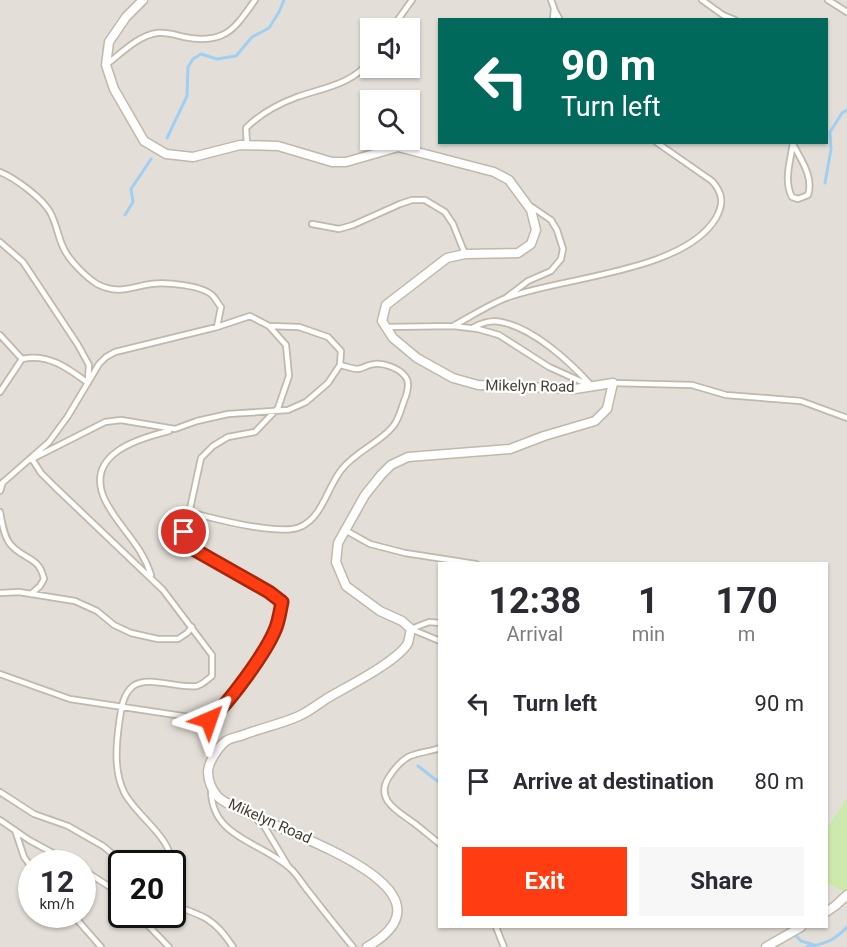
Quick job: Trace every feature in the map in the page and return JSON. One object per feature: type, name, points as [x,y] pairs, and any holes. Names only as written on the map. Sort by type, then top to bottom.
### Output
[{"type":"street","points":[[143,0],[126,17],[110,42],[106,65],[114,89],[144,141],[166,154],[193,157],[240,144],[278,146],[332,162],[346,162],[398,147],[494,172],[509,180],[531,210],[536,230],[531,244],[518,253],[465,254],[447,258],[386,305],[382,321],[385,327]]},
{"type":"street","name":"Mikelyn Road","points":[[385,327],[393,338],[417,358],[453,378],[478,386],[575,389],[613,383]]},
{"type":"street","points":[[211,786],[208,771],[212,758],[225,742],[299,716],[392,659],[408,643],[411,629],[402,621],[380,611],[346,586],[336,562],[338,543],[345,530],[365,495],[391,465],[408,457],[510,449],[595,421],[607,409],[613,383]]},
{"type":"street","name":"Mikelyn Road","points":[[211,786],[218,797],[231,806],[338,852],[355,862],[385,886],[396,901],[397,916],[389,930],[367,947]]},
{"type":"street","points":[[828,910],[847,895]]},
{"type":"street","points":[[766,947],[799,928]]},
{"type":"lane","points":[[106,65],[143,38],[155,33],[170,33],[205,40],[223,37],[236,27],[255,0]]},
{"type":"lane","points":[[399,18],[412,0]]},
{"type":"lane","points":[[551,0],[559,18]]},
{"type":"lane","points":[[702,0],[730,18]]},
{"type":"lane","points":[[828,0],[847,12]]},
{"type":"lane","points":[[553,18],[554,8]]},
{"type":"lane","points":[[247,145],[246,128],[255,118],[273,107],[335,86],[360,70]]},
{"type":"lane","points":[[505,299],[548,286],[630,268],[664,257],[701,236],[710,228],[721,205],[719,189],[712,181],[659,144]]},
{"type":"lane","points":[[793,144],[787,188],[792,197],[798,199],[808,195],[811,186],[793,144]]},
{"type":"lane","points":[[0,172],[43,202],[51,213],[65,251],[96,283],[118,291],[153,284],[174,284],[199,288],[213,294],[221,308],[217,327]]},
{"type":"lane","points":[[312,224],[339,229],[400,204],[412,200],[425,200],[445,212],[453,224],[465,254]]},
{"type":"lane","points":[[453,326],[505,299],[528,281],[551,271],[561,259],[563,249],[561,241],[551,220],[526,203]]},
{"type":"lane","points":[[0,242],[23,261],[78,345],[89,365],[88,383]]},
{"type":"lane","points":[[0,492],[2,483],[32,459],[56,433],[99,364],[115,352],[217,327],[250,316],[269,326],[286,345],[289,376],[278,408],[255,432],[228,437],[213,446],[201,458],[184,532],[195,550],[269,592],[282,602],[275,629],[258,659],[219,711],[209,720],[98,704],[70,699],[0,674]]},
{"type":"lane","points":[[472,328],[484,323],[500,321],[517,327],[551,347],[570,362],[592,386]]},
{"type":"lane","points":[[151,578],[146,558],[105,501],[99,484],[100,470],[110,457],[128,444],[197,421],[228,414],[288,410],[306,402],[328,383],[340,365],[340,351],[328,337],[299,327],[269,326]]},
{"type":"lane","points":[[385,327],[453,326],[499,335],[549,367],[592,386]]},
{"type":"lane","points":[[0,335],[22,359]]},
{"type":"lane","points":[[0,392],[22,359],[38,357],[57,362],[88,383]]},
{"type":"lane","points":[[189,512],[220,521],[288,530],[301,527],[314,518],[322,507],[330,486],[343,468],[362,450],[390,431],[396,423],[409,387],[406,376],[398,368],[376,364],[358,369],[340,365]]},
{"type":"lane","points":[[613,383],[692,385],[726,395],[801,401],[847,418]]},
{"type":"lane","points":[[32,459],[105,422],[121,420],[175,429]]},
{"type":"lane","points":[[32,459],[40,473],[163,590],[212,655],[212,676],[197,686],[152,682],[135,684],[127,692],[122,706],[117,740],[117,774],[134,808],[156,832],[168,850]]},
{"type":"lane","points":[[0,512],[9,543],[33,559],[42,569],[44,579],[31,594]]},
{"type":"lane","points":[[345,530],[370,544],[405,554],[462,562]]},
{"type":"lane","points":[[0,593],[20,592],[75,601],[97,611],[114,625],[131,633],[149,637],[178,639],[192,627]]},
{"type":"lane","points":[[411,629],[429,622],[438,623]]},
{"type":"lane","points":[[411,629],[438,639]]},
{"type":"lane","points":[[438,748],[405,759],[395,768],[384,791],[386,800],[393,809],[438,842]]},
{"type":"lane","points":[[211,786],[211,800],[219,819],[228,830],[255,844],[291,870]]},
{"type":"lane","points":[[0,792],[34,814],[48,817],[77,831],[108,850]]},
{"type":"lane","points":[[254,817],[264,825],[291,870],[352,947]]},
{"type":"lane","points":[[0,820],[49,850]]},
{"type":"lane","points":[[15,830],[22,850]]},
{"type":"lane","points":[[186,910],[200,914],[222,929],[233,947]]},
{"type":"lane","points":[[84,928],[101,947]]},
{"type":"lane","points":[[151,928],[169,947]]},
{"type":"lane","points":[[496,928],[504,947]]},
{"type":"shaded area","points":[[0,0],[847,0],[847,797],[828,828],[828,562],[438,562],[438,928],[828,928],[828,884],[847,894],[847,947],[0,947]]},
{"type":"green space","points":[[847,797],[847,894],[828,884],[828,827]]},
{"type":"waterway","points":[[167,138],[187,96],[188,67],[193,59],[201,54],[217,59],[236,56],[252,37],[269,28],[284,0]]},
{"type":"waterway","points":[[825,183],[831,149],[830,132],[842,113],[847,110]]},
{"type":"waterway","points":[[125,215],[133,202],[131,189],[151,159]]},
{"type":"waterway","points":[[418,766],[438,781]]},
{"type":"waterway","points":[[807,947],[829,941],[847,927]]},
{"type":"waterway","points":[[788,928],[801,941],[814,945]]},
{"type":"route","points":[[184,532],[195,550],[269,592],[282,602],[275,629],[258,659],[219,711],[209,720]]}]
